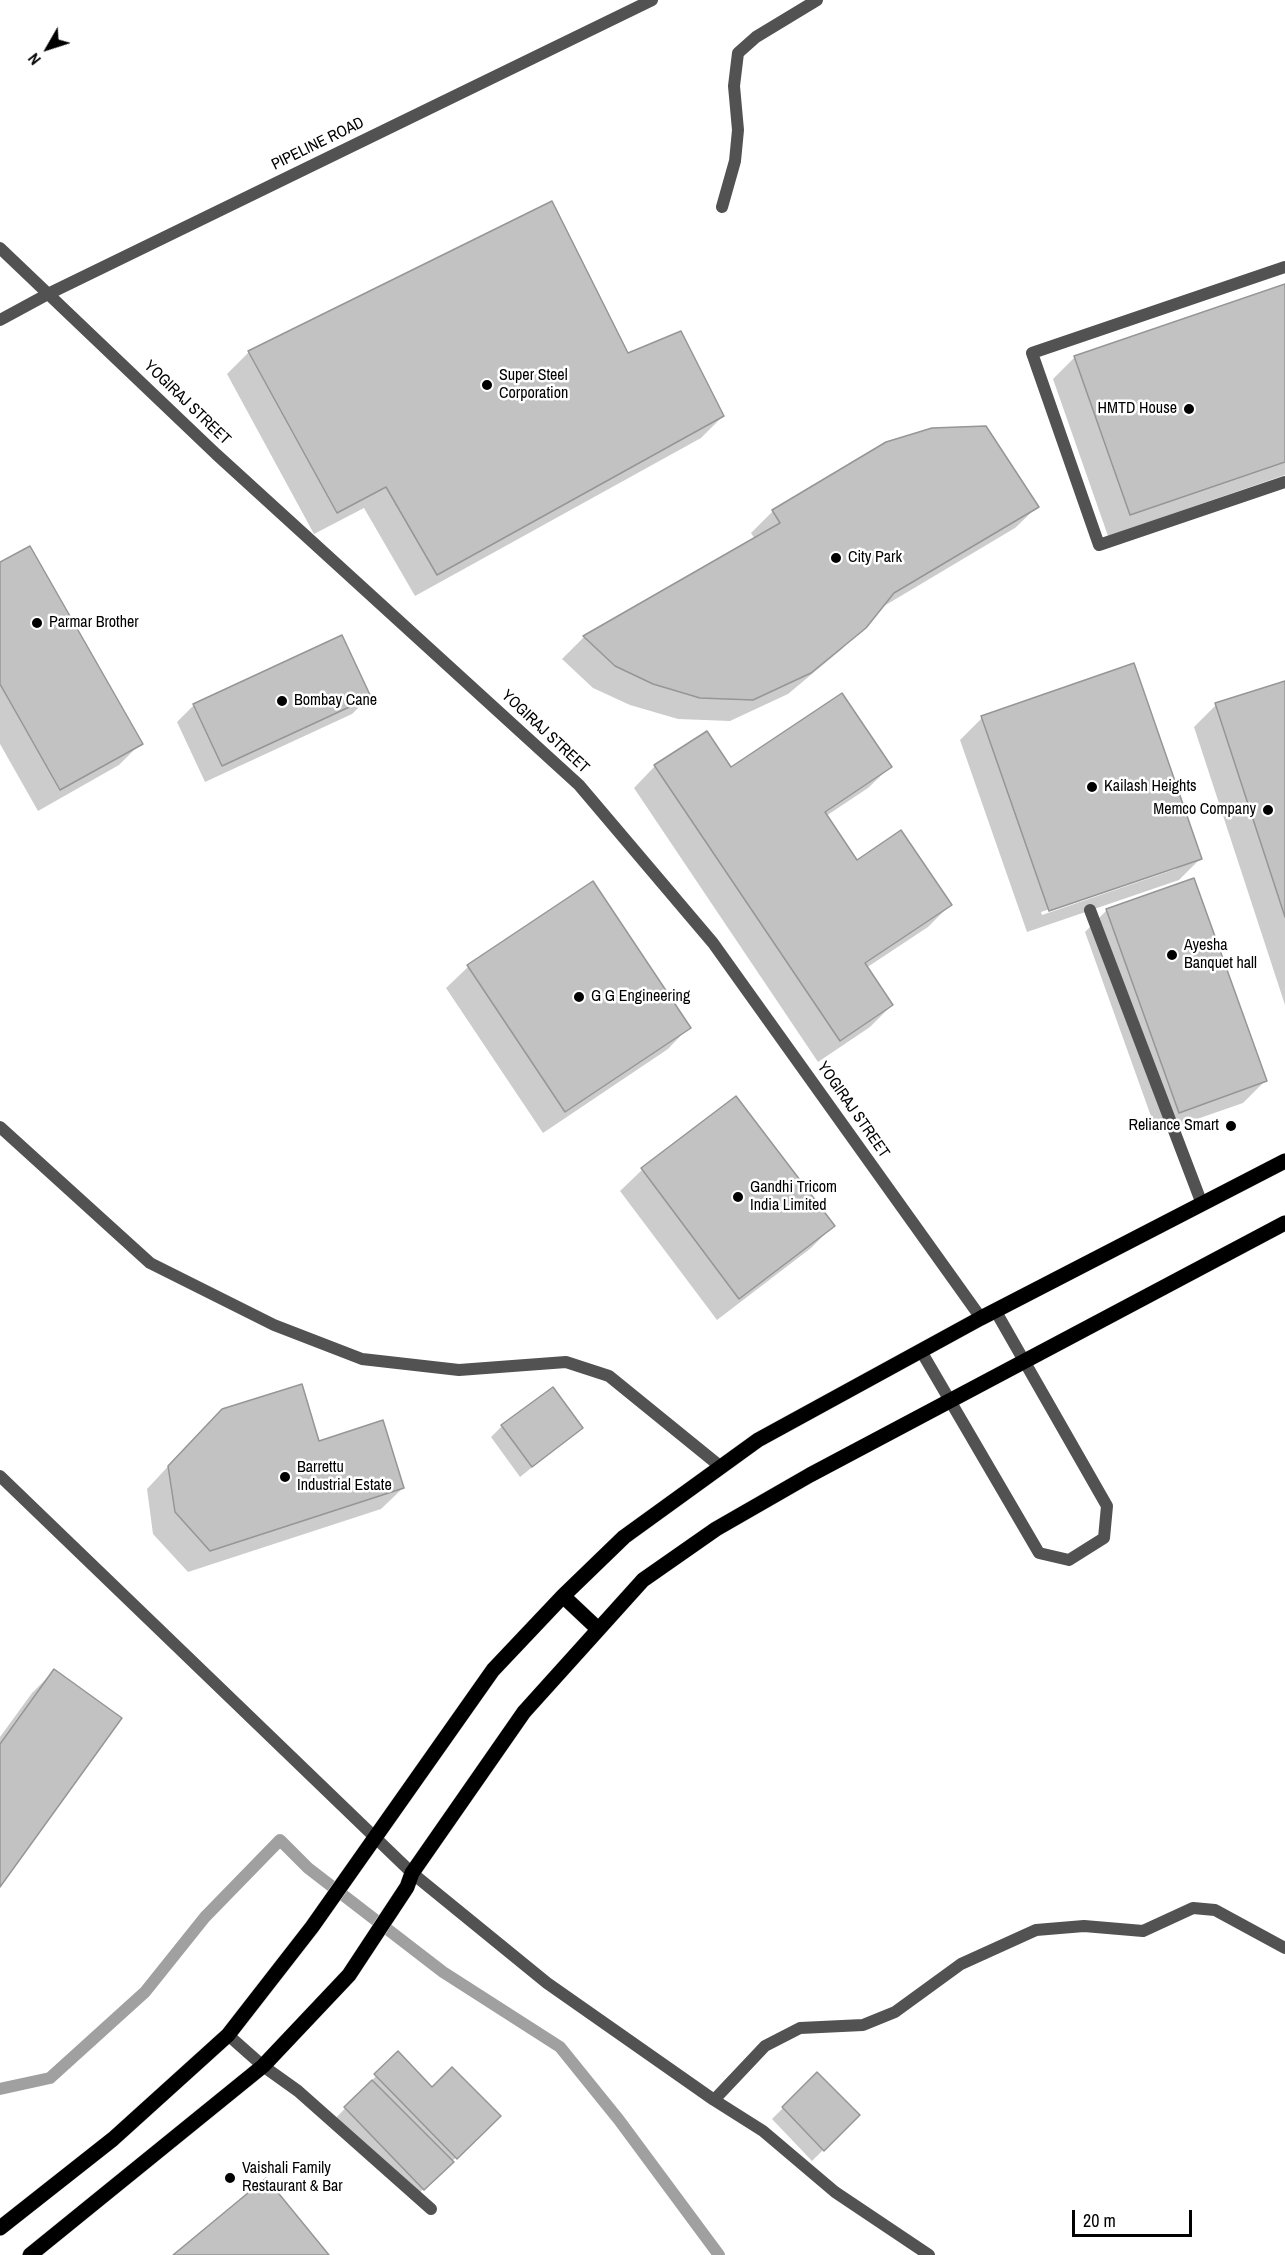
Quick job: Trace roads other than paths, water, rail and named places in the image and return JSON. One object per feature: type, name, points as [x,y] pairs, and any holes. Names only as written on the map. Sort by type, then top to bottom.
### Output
[{"type":"main road","points":[[3,2222],[113,2139],[228,2035],[312,1927],[493,1670],[563,1596],[624,1537],[758,1440],[995,1310],[1285,1161]]},
{"type":"main road","points":[[30,2255],[263,2066],[349,1976],[410,1880],[524,1712],[597,1628],[644,1580],[716,1529],[810,1475],[1285,1223]]},
{"type":"main road","points":[[563,1596],[597,1628]]},
{"type":"street","name":"PIPELINE ROAD","points":[[0,320],[48,294],[652,0]]},
{"type":"street","points":[[722,207],[735,161],[738,130],[734,86],[738,53],[756,37],[817,0]]},
{"type":"street","name":"YOGIRAJ STREET","points":[[0,248],[216,454],[579,785],[713,943],[981,1318]]},
{"type":"street","points":[[1285,267],[1032,353],[1099,545],[1285,482]]},
{"type":"street","points":[[1090,909],[1202,1204]]},
{"type":"street","points":[[0,1127],[150,1263],[274,1325],[362,1359],[459,1370],[566,1362],[609,1376],[721,1467]]},
{"type":"street","points":[[921,1351],[1040,1553],[1069,1560],[1104,1538],[1107,1506],[995,1310]]},
{"type":"street","points":[[0,1476],[376,1836],[410,1880],[547,1983],[714,2100],[763,2131],[835,2192],[928,2255]]},
{"type":"street","points":[[714,2100],[765,2046],[800,2028],[864,2025],[895,2012],[960,1964],[1036,1930],[1083,1926],[1143,1931],[1193,1908],[1215,1910],[1285,1948]]},
{"type":"street","points":[[228,2035],[263,2066],[298,2091],[431,2209]]},
{"type":"waterway","points":[[0,2089],[50,2078],[145,1992],[205,1917],[280,1840],[308,1868],[443,1972],[560,2047],[619,2120],[719,2255]]},
{"type":"place","name":"Super Steel Corporation","points":[[487,385]]},
{"type":"place","name":"HMTD House","points":[[1189,409]]},
{"type":"place","name":"City Park","points":[[836,558]]},
{"type":"place","name":"Parmar Brother","points":[[37,623]]},
{"type":"place","name":"Bombay Cane","points":[[282,701]]},
{"type":"place","name":"Kailash Heights","points":[[1092,787]]},
{"type":"place","name":"Memco Company","points":[[1268,810]]},
{"type":"place","name":"Ayesha Banquet hall","points":[[1172,955]]},
{"type":"place","name":"G G Engineering","points":[[579,997]]},
{"type":"place","name":"Reliance Smart","points":[[1231,1126]]},
{"type":"place","name":"Gandhi Tricom India Limited","points":[[738,1197]]},
{"type":"place","name":"Barrettu Industrial Estate","points":[[285,1477]]},
{"type":"place","name":"Vaishali Family Restaurant & Bar","points":[[230,2178]]}]
